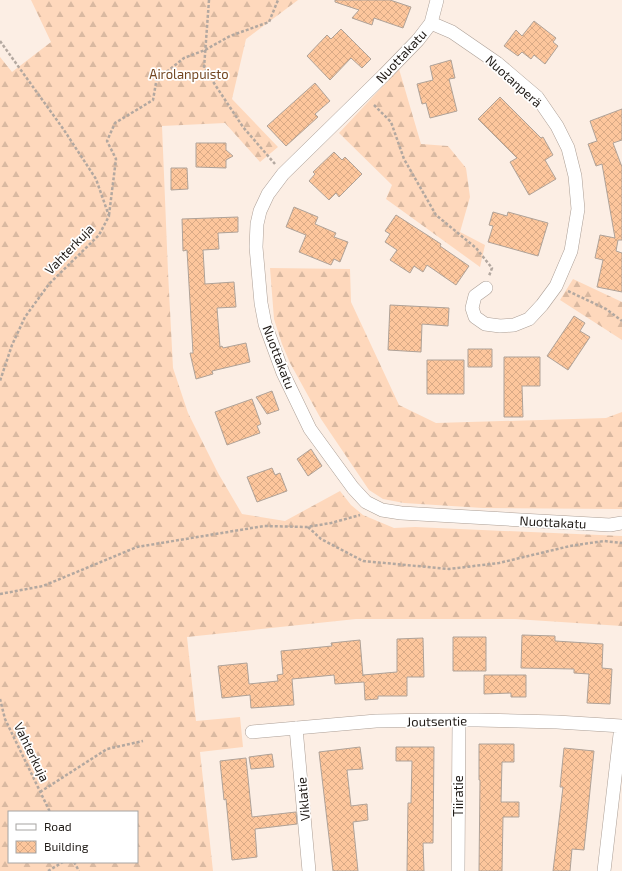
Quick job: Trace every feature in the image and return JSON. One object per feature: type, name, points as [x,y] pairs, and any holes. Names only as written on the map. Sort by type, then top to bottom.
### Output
[{"type":"street","name":"Nuottakatu","points":[[437,0],[431,23],[418,40],[283,174],[268,194],[262,205],[257,224],[256,247],[257,273],[265,324],[283,373],[310,429],[353,488],[366,502],[382,510],[433,516],[610,525],[622,523]]},
{"type":"street","name":"Nuotanperä","points":[[431,23],[452,32],[502,68],[537,98],[563,137],[568,148],[575,176],[578,209],[571,251],[556,286],[542,305],[529,319],[514,325],[500,326],[486,324],[475,317],[472,308],[474,296],[486,288]]},
{"type":"street","name":"Joutsentie","points":[[252,732],[376,721],[459,720],[557,722],[622,726]]},
{"type":"street","name":"Tiiratie","points":[[458,871],[459,720]]},
{"type":"street","points":[[604,871],[622,726]]},
{"type":"street","name":"Viklatie","points":[[296,728],[309,871]]},
{"type":"path","points":[[209,0],[204,68],[243,127],[283,174]]},
{"type":"path","points":[[109,216],[116,159],[107,141],[115,123],[153,100],[157,77],[184,58],[205,50],[230,36],[269,22],[278,0]]},
{"type":"path","name":"Vahterkuja","points":[[0,41],[64,130],[96,179],[109,216],[99,234],[49,284],[25,318],[12,345],[0,381]]},
{"type":"path","points":[[363,96],[391,122],[404,159],[436,215],[476,248],[492,268],[486,288]]},
{"type":"path","points":[[556,286],[606,309],[622,321]]},
{"type":"path","points":[[0,594],[43,586],[138,547],[264,526],[307,527],[331,523],[382,510]]},
{"type":"path","points":[[307,527],[321,539],[363,561],[449,569],[499,563],[570,546],[604,541],[622,543]]},
{"type":"path","name":"Vahterkuja","points":[[0,699],[5,719],[50,811]]},
{"type":"path","points":[[40,792],[107,749],[142,742]]},
{"type":"path","points":[[48,871],[61,863]]},
{"type":"green space","name":"Airolanpuisto","points":[[31,0],[298,0],[246,39],[232,99],[278,147],[260,162],[225,123],[162,126],[173,368],[188,413],[218,473],[242,514],[285,521],[340,491],[351,505],[363,515],[394,528],[415,527],[622,536],[622,626],[515,619],[356,619],[187,637],[196,721],[240,717],[243,747],[200,752],[213,871],[0,871],[0,57],[12,72],[51,42]]},
{"type":"green space","points":[[399,69],[421,144],[448,146],[466,168],[470,197],[460,232],[485,245],[480,267],[386,199],[392,185],[339,133]]},
{"type":"green space","points":[[270,268],[350,269],[351,302],[399,405],[436,423],[606,418],[622,412],[622,509],[483,508],[404,503],[383,499],[369,490],[321,419],[290,363],[274,319]]},
{"type":"green space","points":[[573,279],[622,302],[622,340],[560,300]]},
{"type":"building","points":[[335,0],[390,0],[411,7],[403,28],[374,18],[372,25],[352,18],[359,10],[335,2]]},
{"type":"building","points":[[534,21],[556,38],[553,42],[558,46],[545,64],[534,55],[531,59],[522,52],[518,56],[504,46],[516,30],[522,36]]},
{"type":"building","points":[[341,29],[371,59],[362,68],[351,58],[330,80],[307,56],[327,35],[331,39]]},
{"type":"building","points":[[451,60],[455,78],[449,79],[457,111],[430,118],[426,103],[422,104],[417,84],[433,80],[430,66]]},
{"type":"building","points":[[315,83],[330,101],[315,114],[318,117],[286,146],[267,126]]},
{"type":"building","points":[[500,97],[541,138],[543,137],[553,155],[545,160],[556,179],[529,195],[510,162],[517,158],[478,119]]},
{"type":"building","points":[[622,109],[622,140],[613,143],[622,167],[622,240],[618,240],[616,251],[622,253],[622,292],[597,287],[603,260],[595,258],[600,235],[615,238],[602,164],[596,166],[588,144],[597,141],[590,121]]},
{"type":"building","points":[[196,143],[226,143],[226,150],[233,156],[226,160],[226,168],[196,167]]},
{"type":"building","points":[[334,152],[342,160],[345,157],[362,174],[339,197],[336,193],[329,200],[309,181],[315,174],[313,172]]},
{"type":"building","points":[[171,168],[187,168],[188,189],[171,190]]},
{"type":"building","points":[[294,207],[318,217],[315,224],[336,233],[334,237],[348,242],[340,262],[334,259],[331,265],[299,252],[306,235],[286,227]]},
{"type":"building","points":[[493,212],[507,216],[508,212],[548,223],[538,256],[488,242],[493,226],[489,225]]},
{"type":"building","points":[[396,215],[441,244],[440,246],[469,266],[456,285],[427,265],[423,272],[414,266],[410,273],[390,260],[397,250],[385,242],[390,234],[385,231]]},
{"type":"building","points":[[238,217],[238,232],[218,233],[219,249],[203,250],[205,284],[234,282],[236,307],[217,308],[220,347],[222,346],[223,348],[246,343],[250,362],[212,371],[213,374],[196,379],[190,353],[193,353],[187,250],[183,251],[182,219]]},
{"type":"building","points":[[390,305],[449,308],[448,326],[422,324],[421,352],[388,350]]},
{"type":"building","points":[[574,316],[585,323],[580,331],[590,337],[568,370],[547,356]]},
{"type":"building","points":[[468,349],[492,349],[492,367],[468,367]]},
{"type":"building","points":[[504,357],[540,357],[540,386],[522,386],[523,417],[504,417]]},
{"type":"building","points":[[427,360],[464,360],[464,394],[427,394]]},
{"type":"building","points":[[272,391],[279,410],[267,414],[256,397]]},
{"type":"building","points":[[252,399],[261,424],[257,426],[260,433],[227,445],[215,412]]},
{"type":"building","points":[[311,449],[322,466],[308,476],[297,459]]},
{"type":"building","points":[[272,468],[275,475],[280,473],[287,491],[257,502],[247,477]]},
{"type":"building","points":[[522,635],[555,636],[555,641],[603,644],[602,668],[612,669],[610,704],[587,703],[589,674],[574,673],[574,669],[521,668]]},
{"type":"building","points":[[453,637],[486,637],[486,671],[453,671]]},
{"type":"building","points":[[423,638],[424,677],[407,677],[407,696],[378,696],[378,699],[365,700],[364,682],[335,684],[334,675],[292,679],[294,705],[251,708],[250,695],[222,698],[218,666],[247,663],[249,684],[278,681],[277,675],[283,674],[281,651],[332,646],[331,643],[360,640],[363,676],[397,672],[397,639]]},
{"type":"building","points":[[484,675],[526,675],[526,697],[511,697],[511,693],[484,694]]},
{"type":"building","points":[[479,744],[514,744],[514,762],[502,762],[501,802],[519,802],[519,817],[503,817],[502,871],[479,871]]},
{"type":"building","points":[[360,747],[363,769],[347,770],[351,806],[367,804],[368,820],[353,822],[358,871],[333,871],[319,752]]},
{"type":"building","points":[[396,747],[434,747],[433,843],[423,843],[424,871],[407,871],[408,803],[411,803],[412,761],[396,761]]},
{"type":"building","points":[[564,748],[594,751],[584,850],[572,849],[570,871],[553,871],[563,787],[560,787]]},
{"type":"building","points":[[272,754],[274,767],[251,769],[249,757]]},
{"type":"building","points":[[246,758],[252,817],[296,812],[297,824],[255,829],[257,857],[232,860],[226,799],[224,800],[220,761]]}]
